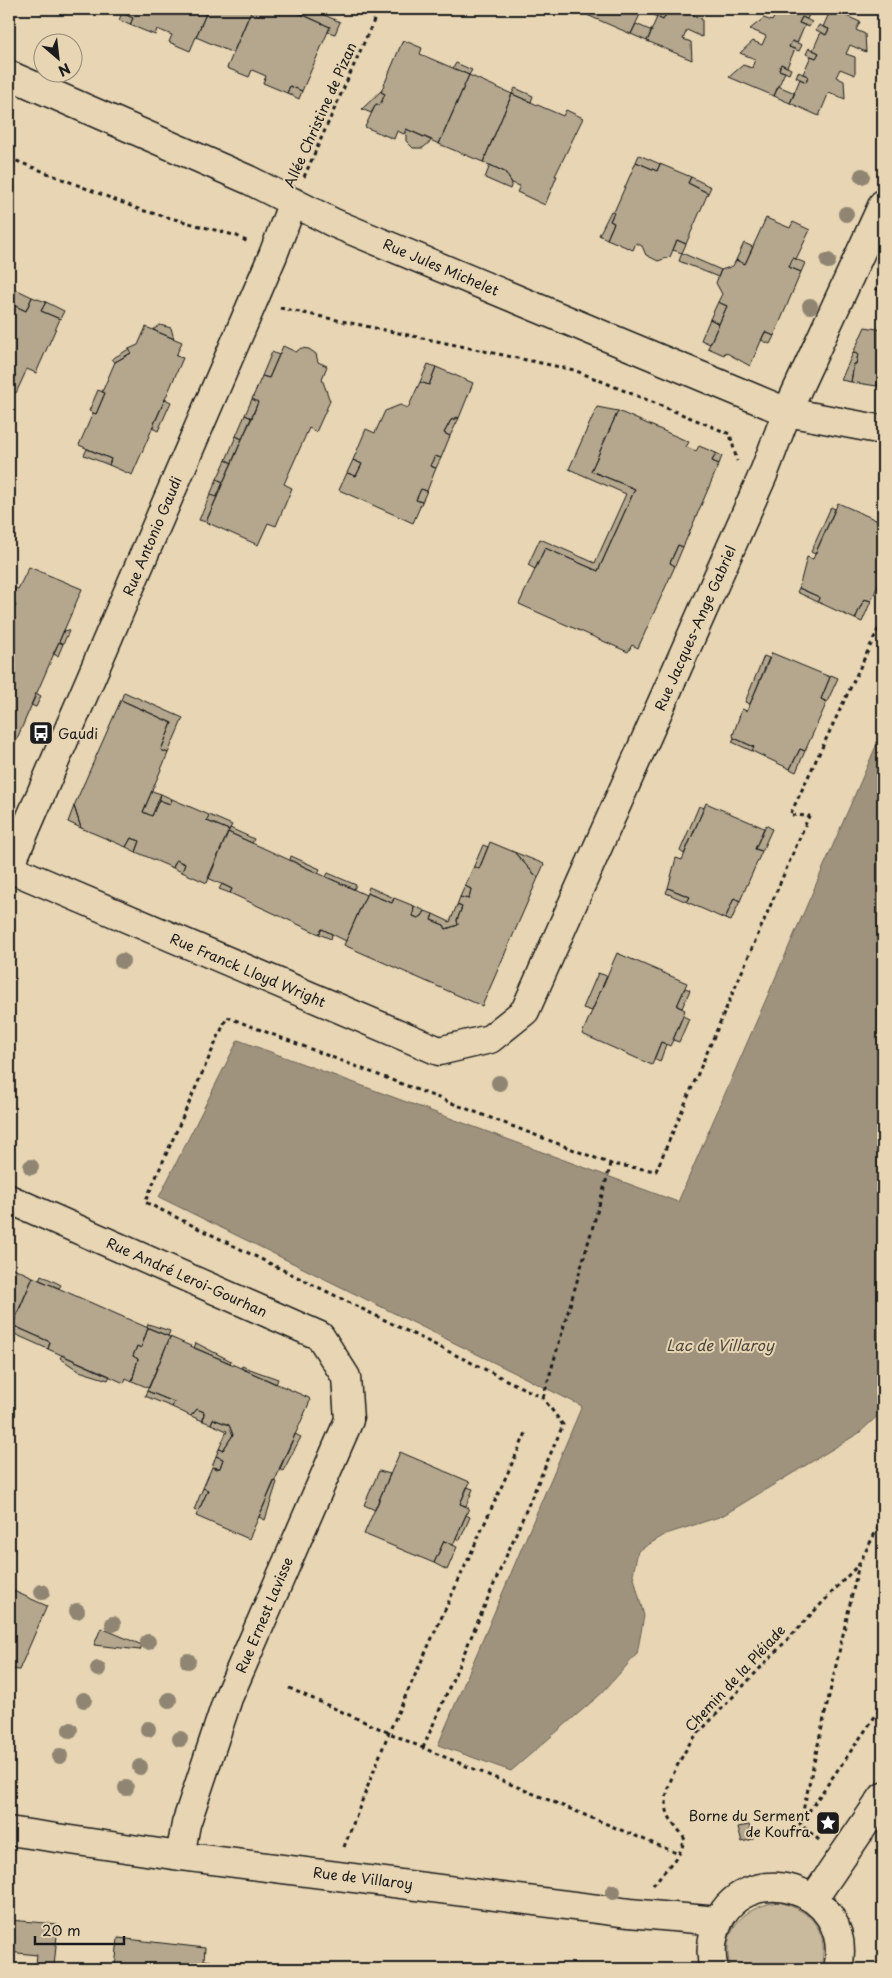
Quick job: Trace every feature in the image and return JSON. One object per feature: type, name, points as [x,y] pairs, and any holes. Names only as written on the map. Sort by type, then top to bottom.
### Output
[{"type":"street","name":"Rue Jules Michelet","points":[[9,75],[249,180],[334,223],[787,412],[883,430]]},
{"type":"street","name":"Rue Antonio Gaudi","points":[[9,868],[253,303],[293,202]]},
{"type":"street","name":"Rue Jacques-Ange Gabriel","points":[[490,1039],[525,1011],[763,475],[787,412],[883,204]]},
{"type":"street","name":"Rue Franck Lloyd Wright","points":[[9,868],[439,1051],[490,1039]]},
{"type":"street","name":"Rue André Leroi-Gourhan","points":[[9,1198],[320,1336],[346,1377]]},
{"type":"street","name":"Rue Ernest Lavisse","points":[[180,1856],[186,1824],[228,1698],[349,1420],[346,1377]]},
{"type":"street","points":[[814,1898],[883,1796]]},
{"type":"street","name":"Rue de Villaroy","points":[[9,1831],[180,1856],[334,1874],[628,1913],[718,1921]]},
{"type":"street","points":[[714,1969],[711,1960],[712,1940],[718,1921],[732,1903],[751,1891],[772,1886],[794,1889],[814,1898],[829,1914],[839,1933],[841,1955],[838,1969]]},
{"type":"path","name":"Allée Christine de Pizan","points":[[293,202],[379,9]]},
{"type":"path","points":[[9,158],[141,210],[237,236],[273,255]]},
{"type":"path","points":[[253,303],[574,370],[730,434],[740,469],[763,475]]},
{"type":"path","points":[[423,1748],[563,1425],[543,1398],[145,1202],[226,1017],[611,1164],[656,1171],[808,816],[790,815],[883,619]]},
{"type":"path","points":[[543,1398],[611,1164]]},
{"type":"path","points":[[334,1874],[389,1732],[526,1433]]},
{"type":"path","name":"Chemin de la Pléiade","points":[[679,1854],[685,1840],[669,1817],[666,1808],[668,1791],[676,1769],[691,1741],[859,1564],[883,1518]]},
{"type":"path","points":[[800,1824],[859,1564]]},
{"type":"path","points":[[289,1688],[423,1748],[679,1854],[628,1913]]},
{"type":"path","points":[[800,1824],[883,1705]]},
{"type":"path","points":[[800,1824],[841,1859]]},
{"type":"shaded area","points":[[778,1902],[801,1911],[810,1917],[816,1925],[821,1934],[823,1944],[820,1969],[731,1969],[728,1944],[736,1924],[754,1909]]},
{"type":"water","name":"Lac de Villaroy","points":[[883,730],[883,1411],[859,1433],[722,1516],[666,1534],[638,1551],[633,1574],[644,1616],[637,1654],[602,1693],[511,1771],[438,1745],[582,1406],[159,1197],[238,1040],[678,1202]]},
{"type":"building","points":[[124,9],[208,9],[190,51],[169,42],[172,35],[157,29],[155,35],[130,25],[133,18],[122,13]]},
{"type":"building","points":[[208,9],[252,9],[233,53],[196,37]]},
{"type":"building","points":[[252,9],[289,9],[330,27],[302,91],[290,86],[287,93],[263,83],[266,76],[252,70],[249,77],[227,68]]},
{"type":"building","points":[[299,9],[311,9],[340,22],[335,34],[328,32],[330,27],[297,12]]},
{"type":"building","points":[[593,9],[642,10],[631,34],[587,15]]},
{"type":"building","points":[[661,9],[696,9],[693,15],[702,19],[702,37],[687,30],[683,39],[691,42],[692,60],[647,41],[657,17],[663,20],[666,14],[660,12]]},
{"type":"building","points":[[767,9],[812,9],[807,19],[802,17],[799,23],[805,25],[797,43],[792,41],[789,47],[795,49],[787,67],[781,64],[779,70],[785,72],[774,96],[729,77],[743,65],[752,68],[755,59],[740,53],[753,41],[762,45],[766,36],[750,29],[764,18],[772,21],[776,13]]},
{"type":"building","points":[[831,9],[860,22],[856,30],[865,34],[866,52],[850,45],[846,54],[855,57],[855,75],[840,69],[836,77],[844,81],[845,99],[829,92],[819,116],[790,103],[800,79],[806,82],[808,76],[803,74],[811,56],[816,58],[819,53],[813,50],[821,32],[826,35],[829,29],[823,27]]},
{"type":"building","points":[[656,10],[666,14],[663,20],[653,15]]},
{"type":"building","points":[[122,13],[133,18],[130,25],[119,20]]},
{"type":"building","points":[[802,17],[812,22],[809,27],[799,23]]},
{"type":"building","points":[[636,24],[652,31],[647,41],[631,34]]},
{"type":"building","points":[[819,25],[829,29],[826,35],[816,30]]},
{"type":"building","points":[[403,40],[422,48],[420,54],[469,75],[439,144],[406,129],[404,134],[397,131],[394,139],[365,127],[376,104],[380,105],[385,94],[381,92]]},
{"type":"building","points":[[792,41],[802,45],[799,51],[789,47]]},
{"type":"building","points":[[809,48],[819,53],[816,58],[806,54]]},
{"type":"building","points":[[456,63],[472,70],[469,75],[453,68]]},
{"type":"building","points":[[781,64],[791,69],[789,74],[779,70]]},
{"type":"building","points":[[798,72],[808,76],[806,82],[796,77]]},
{"type":"building","points":[[469,75],[512,94],[483,162],[439,144]]},
{"type":"building","points":[[290,86],[302,91],[299,99],[287,93]]},
{"type":"building","points":[[778,86],[795,93],[790,103],[774,96]]},
{"type":"building","points":[[515,88],[533,96],[531,102],[512,94]]},
{"type":"building","points":[[382,90],[381,92],[385,94],[380,105],[376,104],[371,113],[362,109]]},
{"type":"building","points":[[512,94],[563,116],[566,110],[583,118],[555,176],[557,176],[545,205],[517,192],[520,186],[512,183],[505,172],[483,162]]},
{"type":"building","points":[[406,129],[432,140],[423,148],[413,148],[406,141]]},
{"type":"building","points":[[639,155],[660,164],[657,171],[636,162]]},
{"type":"building","points":[[636,162],[657,171],[660,164],[691,177],[688,183],[708,193],[686,244],[677,240],[670,257],[658,261],[646,255],[642,246],[636,243],[633,250],[607,239],[614,223],[610,221]]},
{"type":"building","points":[[490,165],[505,172],[512,183],[510,189],[485,178]]},
{"type":"building","points":[[691,177],[711,187],[708,193],[688,183]]},
{"type":"building","points":[[611,211],[614,213],[610,221],[614,223],[607,239],[599,235]]},
{"type":"building","points":[[766,218],[790,228],[793,222],[810,230],[796,259],[793,258],[789,267],[801,272],[774,336],[765,332],[750,366],[725,352],[724,355],[708,348],[727,306],[718,302],[722,294],[716,283],[721,270],[733,266],[736,260],[745,264]]},
{"type":"building","points":[[677,240],[686,244],[682,253],[673,250]]},
{"type":"building","points":[[744,243],[753,247],[745,264],[736,260]]},
{"type":"building","points":[[682,253],[721,270],[718,277],[679,261]]},
{"type":"building","points":[[793,258],[805,263],[801,272],[789,267]]},
{"type":"building","points":[[9,286],[32,297],[26,311],[9,303]]},
{"type":"building","points":[[32,297],[46,302],[41,311],[60,319],[36,373],[27,369],[16,393],[9,390],[9,303],[26,311]]},
{"type":"building","points":[[46,302],[64,311],[60,319],[41,311]]},
{"type":"building","points":[[718,302],[727,306],[719,324],[710,319]]},
{"type":"building","points":[[710,319],[719,324],[710,344],[701,340]]},
{"type":"building","points":[[160,325],[171,328],[174,339],[153,330]]},
{"type":"building","points":[[146,327],[182,342],[176,356],[183,358],[132,475],[109,465],[111,459],[79,445],[93,413],[96,414],[105,393],[102,392],[115,362],[131,353],[129,349],[138,345]]},
{"type":"building","points":[[865,327],[883,330],[883,363],[877,386],[851,382],[858,354],[853,353]]},
{"type":"building","points":[[765,332],[774,336],[770,344],[761,340]]},
{"type":"building","points":[[283,346],[296,352],[301,348],[309,349],[316,354],[318,362],[327,366],[322,379],[330,401],[316,432],[309,428],[284,484],[292,488],[276,526],[268,523],[258,545],[206,522],[258,402],[252,399],[262,376],[269,378]]},
{"type":"building","points":[[129,349],[131,353],[115,362],[112,359]]},
{"type":"building","points":[[272,352],[279,355],[269,378],[262,376]]},
{"type":"building","points":[[853,353],[858,354],[851,382],[841,380]]},
{"type":"building","points":[[883,363],[883,387],[877,386]]},
{"type":"building","points":[[428,364],[436,367],[429,385],[420,382]]},
{"type":"building","points":[[436,367],[473,383],[459,418],[451,420],[444,433],[450,436],[441,458],[435,456],[430,466],[436,468],[427,491],[421,489],[416,500],[422,502],[413,523],[339,490],[347,473],[356,476],[362,464],[353,460],[366,429],[375,433],[385,411],[400,405],[408,408],[420,382],[429,385]]},
{"type":"building","points":[[98,390],[105,393],[96,414],[89,411]]},
{"type":"building","points":[[165,399],[171,402],[158,431],[152,428]]},
{"type":"building","points":[[252,399],[258,402],[252,418],[245,415]]},
{"type":"building","points":[[597,407],[618,411],[591,471],[635,489],[598,571],[545,548],[535,569],[528,565],[540,539],[595,563],[626,494],[569,469]]},
{"type":"building","points":[[618,411],[689,442],[686,447],[696,451],[699,446],[716,453],[712,461],[719,464],[683,547],[678,545],[670,563],[675,566],[638,648],[632,645],[628,652],[519,604],[545,548],[598,571],[635,489],[591,471]]},
{"type":"building","points":[[245,415],[252,418],[242,439],[236,436]]},
{"type":"building","points":[[459,418],[450,436],[444,433],[451,420]]},
{"type":"building","points":[[236,436],[242,439],[232,463],[226,460]]},
{"type":"building","points":[[87,449],[111,459],[109,465],[84,455]]},
{"type":"building","points":[[716,453],[722,456],[719,464],[712,461]]},
{"type":"building","points":[[435,456],[441,458],[436,468],[430,466]]},
{"type":"building","points":[[226,460],[232,463],[223,482],[217,479]]},
{"type":"building","points":[[353,460],[362,464],[356,476],[347,473]]},
{"type":"building","points":[[217,479],[223,482],[217,497],[210,495]]},
{"type":"building","points":[[421,489],[427,491],[422,502],[416,500]]},
{"type":"building","points":[[210,495],[217,497],[206,522],[199,520]]},
{"type":"building","points":[[838,503],[883,523],[883,574],[871,601],[864,599],[855,619],[818,602],[819,597],[799,588],[807,557],[813,559]]},
{"type":"building","points":[[831,507],[835,509],[815,554],[811,552]]},
{"type":"building","points":[[678,545],[683,547],[675,566],[670,563]]},
{"type":"building","points":[[29,567],[82,589],[9,757],[9,612],[12,614],[16,605],[9,602],[15,588],[18,589]]},
{"type":"building","points":[[799,588],[819,597],[818,602],[797,592]]},
{"type":"building","points":[[864,599],[871,601],[862,622],[855,619]]},
{"type":"building","points":[[64,630],[69,631],[63,644],[59,642]]},
{"type":"building","points":[[59,642],[63,644],[58,656],[53,654]]},
{"type":"building","points":[[772,653],[830,677],[821,699],[827,702],[805,751],[800,749],[790,769],[752,751],[754,747],[734,738],[733,735],[742,709],[747,711]]},
{"type":"building","points":[[764,656],[769,658],[750,704],[745,702]]},
{"type":"building","points":[[831,675],[838,678],[827,702],[821,699]]},
{"type":"building","points":[[124,692],[183,718],[168,753],[161,750],[172,723],[121,700]]},
{"type":"building","points":[[36,693],[41,696],[36,707],[31,705]]},
{"type":"building","points":[[121,700],[172,723],[161,750],[168,753],[143,812],[152,816],[159,800],[170,804],[172,799],[209,815],[207,821],[229,830],[207,883],[182,872],[185,864],[176,860],[173,868],[136,852],[140,841],[131,838],[126,847],[81,828],[74,806]]},
{"type":"building","points":[[734,738],[754,747],[752,751],[732,742]]},
{"type":"building","points":[[800,749],[805,751],[796,772],[790,769]]},
{"type":"building","points":[[152,791],[161,794],[152,816],[143,812]]},
{"type":"building","points":[[161,794],[172,799],[170,804],[159,800]]},
{"type":"building","points":[[706,803],[764,828],[755,849],[762,851],[740,901],[734,898],[725,919],[687,902],[690,897],[668,888],[676,858],[682,860]]},
{"type":"building","points":[[74,806],[81,828],[68,822]]},
{"type":"building","points":[[699,806],[704,808],[684,854],[680,851]]},
{"type":"building","points":[[209,815],[232,825],[229,830],[207,821]]},
{"type":"building","points":[[766,825],[772,829],[762,851],[755,849]]},
{"type":"building","points":[[230,828],[254,839],[252,843],[228,832]]},
{"type":"building","points":[[228,832],[366,895],[346,941],[322,929],[319,934],[230,893],[232,889],[208,878]]},
{"type":"building","points":[[131,838],[140,841],[136,852],[126,847]]},
{"type":"building","points":[[490,842],[514,852],[538,878],[482,1006],[344,945],[367,893],[392,903],[394,898],[414,906],[413,916],[418,918],[425,911],[433,914],[431,920],[444,925],[446,929],[458,925],[457,920],[462,907],[457,905],[460,897],[469,899],[471,889],[465,886],[474,866],[479,869]]},
{"type":"building","points":[[483,845],[488,847],[479,869],[474,866]]},
{"type":"building","points":[[514,852],[544,864],[538,878]]},
{"type":"building","points":[[291,856],[320,869],[318,873],[290,860]]},
{"type":"building","points":[[176,860],[185,864],[182,872],[173,868]]},
{"type":"building","points":[[328,873],[356,885],[354,889],[326,877]]},
{"type":"building","points":[[222,884],[232,889],[230,893],[219,889]]},
{"type":"building","points":[[465,886],[471,889],[469,899],[460,897]]},
{"type":"building","points":[[369,887],[394,898],[392,903],[367,893]]},
{"type":"building","points":[[668,888],[690,897],[687,902],[666,893]]},
{"type":"building","points":[[734,898],[740,901],[731,921],[725,919]]},
{"type":"building","points":[[457,905],[462,907],[457,920],[458,925],[446,929],[444,925],[431,920],[433,914],[450,922]]},
{"type":"building","points":[[414,906],[425,911],[422,916],[418,918],[413,916]]},
{"type":"building","points":[[322,929],[332,934],[331,939],[319,934]]},
{"type":"building","points":[[617,953],[687,983],[677,1006],[685,1010],[673,1040],[670,1046],[661,1042],[652,1065],[582,1034]]},
{"type":"building","points":[[598,973],[607,976],[592,1011],[583,1008]]},
{"type":"building","points":[[685,988],[690,990],[682,1008],[677,1006]]},
{"type":"building","points":[[683,1016],[689,1019],[679,1042],[673,1040]]},
{"type":"building","points":[[661,1042],[666,1044],[660,1062],[654,1059]]},
{"type":"building","points":[[9,1266],[33,1277],[10,1332],[9,1331]]},
{"type":"building","points":[[41,1275],[61,1285],[59,1288],[39,1280]]},
{"type":"building","points":[[33,1277],[148,1328],[141,1348],[137,1346],[133,1356],[138,1359],[132,1381],[126,1378],[124,1383],[48,1349],[50,1342],[12,1325]]},
{"type":"building","points":[[148,1324],[170,1331],[168,1336],[147,1327]]},
{"type":"building","points":[[12,1325],[50,1342],[48,1349],[10,1332]]},
{"type":"building","points":[[148,1328],[170,1337],[149,1388],[132,1381],[138,1359],[133,1356],[137,1346],[141,1348]]},
{"type":"building","points":[[170,1337],[309,1398],[310,1401],[249,1539],[196,1516],[208,1490],[203,1488],[212,1467],[220,1468],[223,1459],[216,1456],[219,1449],[223,1450],[233,1435],[229,1425],[213,1419],[211,1424],[203,1421],[204,1412],[197,1409],[191,1416],[172,1407],[174,1402],[147,1391]]},
{"type":"building","points":[[196,1343],[231,1361],[230,1363],[194,1348]]},
{"type":"building","points":[[62,1355],[110,1376],[108,1380],[79,1371],[60,1358]]},
{"type":"building","points":[[242,1366],[278,1379],[276,1384],[241,1368]]},
{"type":"building","points":[[147,1391],[174,1402],[172,1407],[145,1396]]},
{"type":"building","points":[[197,1409],[204,1412],[203,1421],[191,1416]]},
{"type":"building","points":[[213,1419],[229,1425],[233,1435],[223,1450],[219,1449],[227,1431],[211,1424]]},
{"type":"building","points":[[295,1434],[301,1437],[283,1471],[279,1469]]},
{"type":"building","points":[[400,1452],[470,1482],[460,1504],[469,1508],[453,1545],[444,1541],[434,1563],[364,1534]]},
{"type":"building","points":[[216,1456],[223,1459],[220,1468],[217,1469],[212,1467]]},
{"type":"building","points":[[379,1471],[390,1474],[375,1510],[364,1505]]},
{"type":"building","points":[[274,1481],[277,1482],[265,1520],[259,1517]]},
{"type":"building","points":[[467,1487],[473,1489],[466,1506],[460,1504]]},
{"type":"building","points":[[203,1488],[208,1490],[198,1512],[194,1510]]},
{"type":"building","points":[[466,1515],[470,1517],[460,1540],[456,1538]]},
{"type":"building","points":[[444,1541],[457,1547],[447,1570],[434,1563]]},
{"type":"building","points":[[9,1589],[47,1606],[19,1670],[9,1669]]},
{"type":"building","points":[[101,1628],[142,1645],[140,1650],[94,1645]]},
{"type":"building","points":[[749,1825],[753,1839],[742,1842],[738,1827]]},
{"type":"building","points":[[9,1920],[58,1924],[54,1967],[36,1965],[37,1955],[9,1952]]},
{"type":"building","points":[[118,1938],[205,1948],[204,1960],[211,1961],[210,1969],[115,1969]]},
{"type":"place","name":"Gaudi","points":[[41,733]]},
{"type":"place","name":"Borne du Serment de Koufra","points":[[828,1823]]}]
